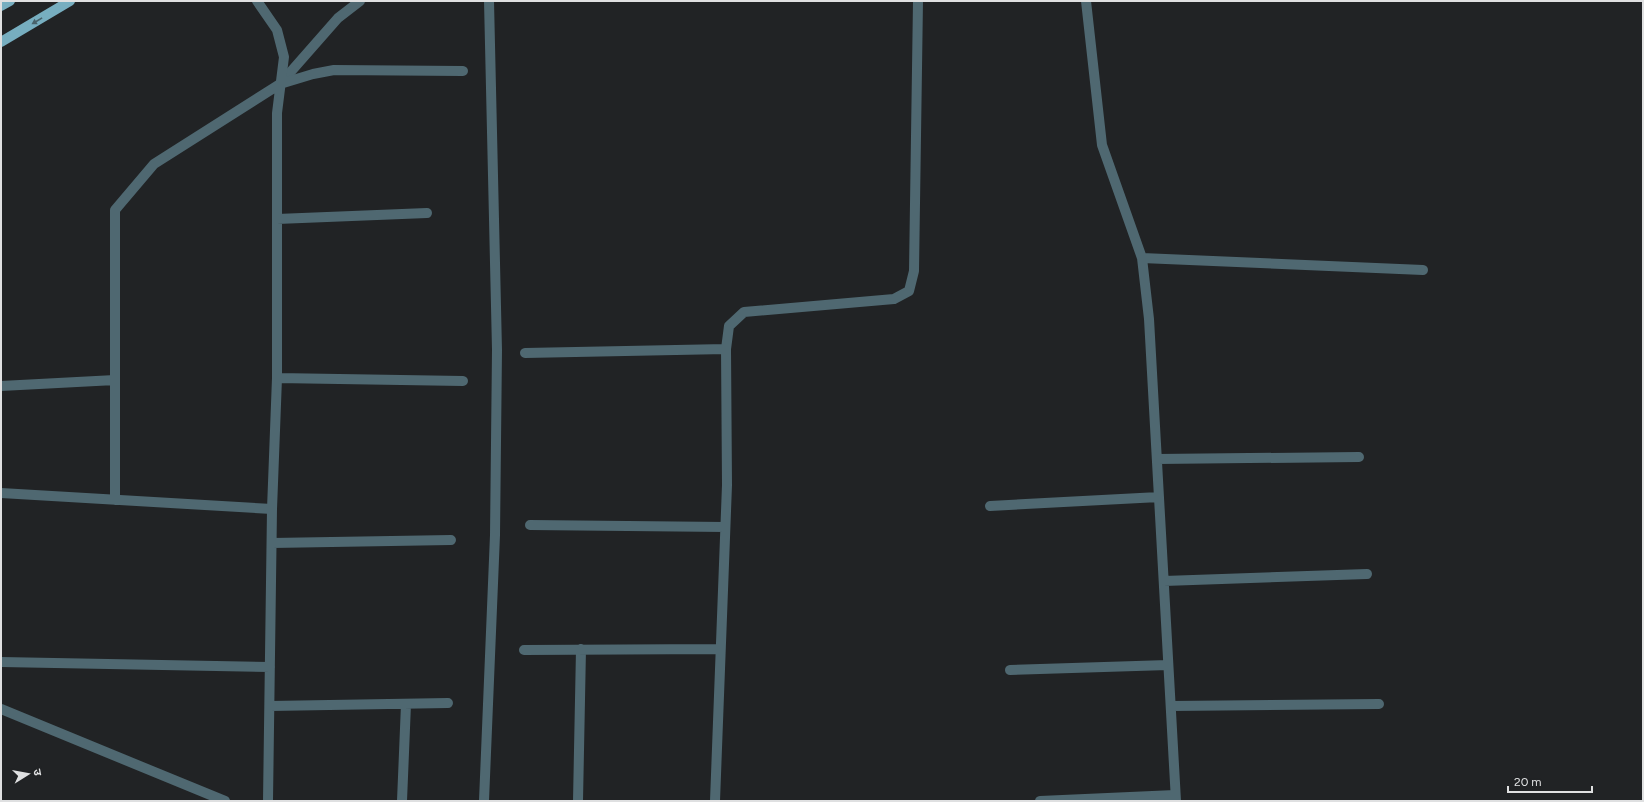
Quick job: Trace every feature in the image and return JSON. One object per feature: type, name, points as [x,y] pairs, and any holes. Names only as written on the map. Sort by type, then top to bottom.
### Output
[{"type":"main road","points":[[1,6],[10,1]]},
{"type":"main road","points":[[1,42],[70,1]]},
{"type":"street","points":[[257,1],[277,30],[284,57],[277,113],[277,378],[272,509],[268,801]]},
{"type":"street","points":[[280,84],[338,18],[360,1]]},
{"type":"street","points":[[484,801],[495,535],[497,395],[497,335],[489,1]]},
{"type":"street","points":[[715,801],[727,485],[726,349],[729,326],[744,312],[894,299],[909,291],[914,271],[918,1]]},
{"type":"street","points":[[1040,801],[1176,798],[1149,319],[1142,258],[1102,145],[1086,1]]},
{"type":"street","points":[[115,500],[115,210],[154,164],[280,84],[313,74],[334,70],[462,71]]},
{"type":"street","points":[[277,219],[427,213]]},
{"type":"street","points":[[1142,258],[1423,270]]},
{"type":"street","points":[[525,353],[726,349]]},
{"type":"street","points":[[277,378],[463,381]]},
{"type":"street","points":[[1,386],[115,380]]},
{"type":"street","points":[[1157,459],[1360,457]]},
{"type":"street","points":[[1,493],[272,509]]},
{"type":"street","points":[[990,506],[1159,497]]},
{"type":"street","points":[[530,525],[725,527]]},
{"type":"street","points":[[272,543],[451,540]]},
{"type":"street","points":[[1164,581],[1367,574]]},
{"type":"street","points":[[578,801],[581,649]]},
{"type":"street","points":[[524,650],[720,649]]},
{"type":"street","points":[[1,662],[270,668]]},
{"type":"street","points":[[1010,670],[1168,665]]},
{"type":"street","points":[[270,706],[448,703]]},
{"type":"street","points":[[402,801],[406,704]]},
{"type":"street","points":[[1171,706],[1379,704]]},
{"type":"street","points":[[1,709],[226,801]]}]
